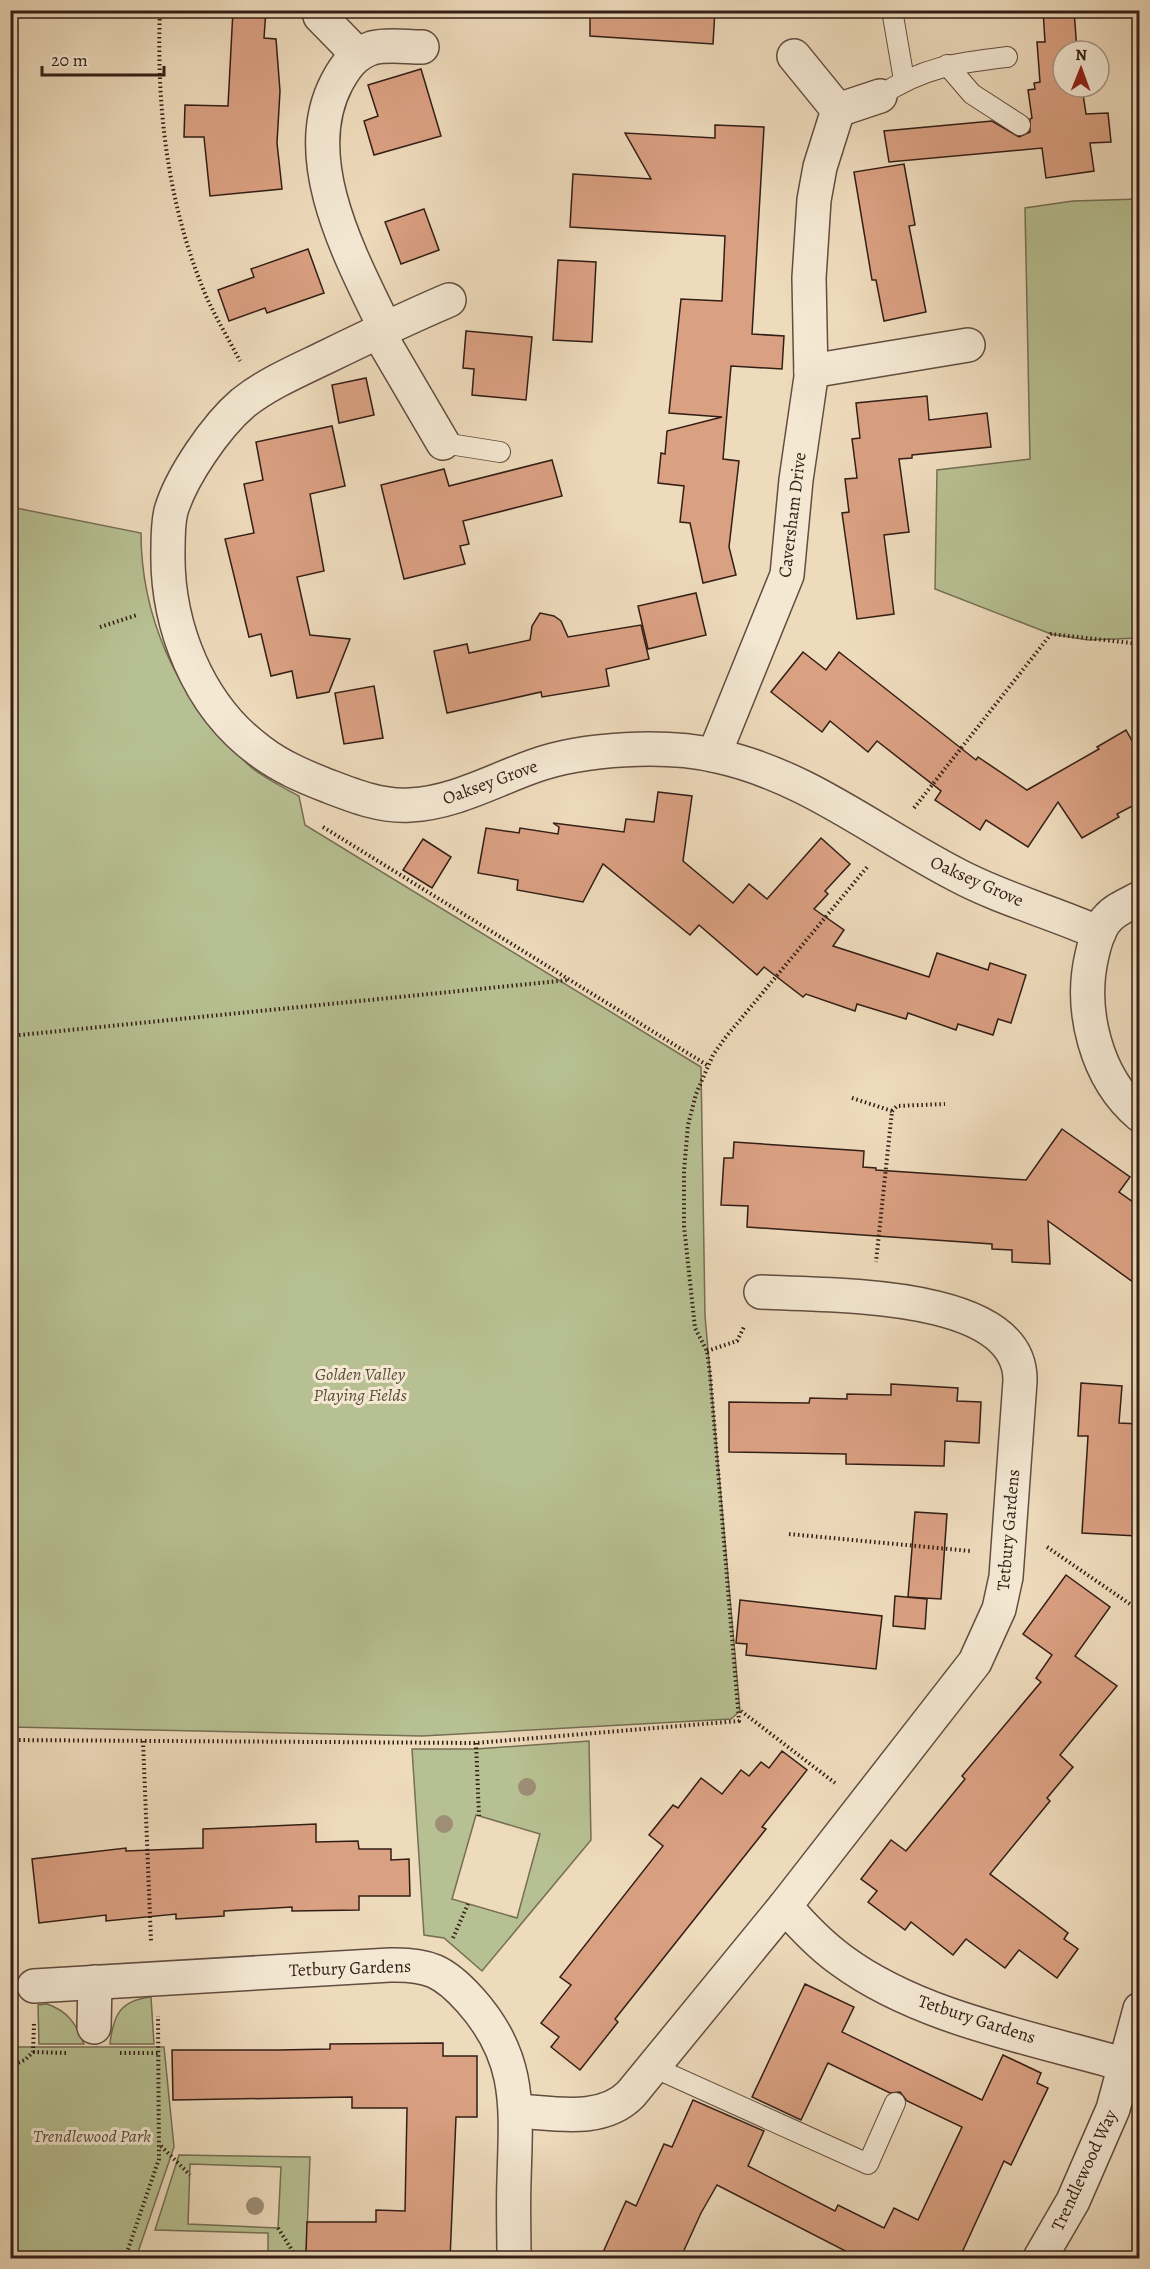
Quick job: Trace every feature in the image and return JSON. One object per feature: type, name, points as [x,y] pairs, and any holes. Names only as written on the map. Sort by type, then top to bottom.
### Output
[{"type":"street","points":[[320,16],[358,55]]},
{"type":"street","points":[[422,47],[375,48],[358,55],[340,76],[327,103],[323,124],[324,152],[329,190],[339,226],[382,330],[443,443]]},
{"type":"street","points":[[794,56],[838,110],[892,88]]},
{"type":"street","name":"Caversham Drive","points":[[714,755],[787,575],[796,480],[811,371],[809,278],[814,200],[820,167],[838,110]]},
{"type":"street","name":"Oaksey Grove","points":[[449,300],[382,330],[257,393],[232,413],[177,493],[170,515],[167,567],[178,630],[205,692],[225,719],[260,752],[294,772],[351,795],[411,806],[460,795],[532,766],[579,754],[612,751],[681,751],[714,755],[754,766],[809,788],[890,839],[992,892],[1063,917],[1099,933]]},
{"type":"street","points":[[811,371],[968,345]]},
{"type":"street","points":[[1140,898],[1113,913],[1099,933],[1088,981],[1088,1000],[1096,1047],[1117,1091],[1140,1115]]},
{"type":"street","name":"Tetbury Gardens","points":[[517,2111],[583,2114],[606,2110],[623,2102],[785,1906],[984,1648],[1001,1601],[1009,1544],[1020,1381],[1019,1362],[1015,1352],[998,1334],[970,1318],[924,1305],[872,1299],[761,1292]]},
{"type":"street","name":"Tetbury Gardens","points":[[785,1906],[817,1941],[843,1961],[906,1996],[969,2020],[1126,2065]]},
{"type":"street","name":"Tetbury Gardens","points":[[34,1986],[390,1965],[432,1969],[443,1974],[461,1990],[496,2034],[512,2073],[517,2111],[518,2256]]},
{"type":"street","points":[[94,2026],[95,1982]]},
{"type":"street","name":"Trendlewood Way","points":[[1040,2259],[1073,2201],[1113,2109],[1140,2009]]},
{"type":"lane","points":[[892,10],[892,88],[947,65],[1007,57]]},
{"type":"lane","points":[[947,65],[972,94],[1020,125]]},
{"type":"lane","points":[[443,443],[500,452]]},
{"type":"lane","points":[[653,2067],[868,2164],[895,2103]]},
{"type":"path","points":[[160,10],[162,122],[175,195],[207,298],[257,393]]},
{"type":"path","points":[[10,1740],[476,1743],[736,1723],[740,1720],[707,1352],[695,1328],[687,1270],[684,1171],[688,1125],[707,1065],[725,1038],[890,839],[1050,634],[1140,644]]},
{"type":"path","points":[[322,826],[707,1065]]},
{"type":"path","points":[[10,1036],[569,980]]},
{"type":"path","points":[[852,1098],[892,1111]]},
{"type":"path","points":[[872,1299],[892,1111],[897,1106],[945,1104]]},
{"type":"path","points":[[707,1352],[737,1341],[761,1292]]},
{"type":"path","points":[[789,1534],[1044,1545],[1140,1611]]},
{"type":"path","points":[[740,1711],[865,1805]]},
{"type":"path","points":[[125,2259],[161,2146],[143,1741]]},
{"type":"path","points":[[476,1743],[479,1816]]},
{"type":"path","points":[[10,2066],[24,2060],[33,2052],[34,1986]]},
{"type":"path","points":[[161,2146],[190,2175]]},
{"type":"path","points":[[278,2228],[297,2259]]},
{"type":"green space","points":[[1139,199],[1139,638],[1088,640],[1051,634],[935,589],[937,470],[1030,459],[1025,208],[1073,201]]},
{"type":"green space","name":"Golden Valley Playing Fields","points":[[11,507],[141,533],[147,594],[155,623],[179,679],[195,705],[214,729],[253,769],[299,796],[305,825],[701,1067],[705,1316],[740,1711],[731,1719],[422,1736],[11,1727]]},
{"type":"green space","points":[[589,1741],[591,1840],[482,1971],[444,1938],[424,1935],[412,1749],[476,1749]],"holes":[[[476,1815],[540,1834],[517,1918],[452,1899]]]},
{"type":"green space","points":[[151,1997],[154,2044],[110,2044],[113,2025],[120,2011],[132,2002]]},
{"type":"green space","points":[[47,2004],[66,2014],[78,2030],[84,2044],[39,2044],[38,2005]]},
{"type":"green space","name":"Trendlewood Park","points":[[11,2047],[164,2047],[174,2147],[136,2258],[11,2258]]},
{"type":"green space","points":[[179,2155],[310,2157],[306,2258],[268,2256],[268,2233],[155,2230]],"holes":[[[190,2164],[281,2167],[278,2228],[188,2224]]]},
{"type":"building","points":[[233,10],[266,10],[264,38],[276,39],[280,91],[277,143],[282,189],[210,196],[204,137],[184,137],[185,105],[228,106]]},
{"type":"building","points":[[590,10],[715,10],[713,44],[590,36]]},
{"type":"building","points":[[1043,10],[1074,10],[1076,39],[1051,39],[1051,99],[1084,99],[1086,114],[1108,113],[1111,142],[1090,143],[1094,171],[1046,178],[1042,148],[889,162],[884,131],[992,121],[1019,137],[1030,132],[1030,119],[1032,118],[1028,90],[1035,89],[1034,83],[1040,82],[1037,42],[1045,42]]},
{"type":"building","points":[[421,69],[441,136],[374,155],[364,121],[378,116],[368,85]]},
{"type":"building","points":[[715,125],[764,127],[752,334],[784,336],[782,369],[731,366],[723,459],[739,461],[729,547],[736,575],[703,583],[690,523],[680,522],[684,486],[658,483],[661,453],[665,454],[667,431],[722,417],[669,413],[681,299],[722,301],[725,236],[570,227],[573,174],[651,179],[625,133],[715,138]]},
{"type":"building","points":[[904,164],[915,225],[909,226],[926,312],[884,321],[876,280],[872,280],[854,172]]},
{"type":"building","points":[[424,209],[439,250],[401,264],[385,222]]},
{"type":"building","points":[[308,249],[324,293],[267,313],[265,308],[229,321],[218,290],[254,277],[251,269]]},
{"type":"building","points":[[558,260],[596,262],[592,342],[553,340]]},
{"type":"building","points":[[466,331],[532,337],[526,400],[472,395],[474,369],[463,368]]},
{"type":"building","points":[[366,378],[374,415],[339,423],[332,385]]},
{"type":"building","points":[[927,396],[929,420],[987,413],[991,447],[912,455],[912,458],[899,459],[909,532],[884,535],[894,614],[857,619],[842,513],[849,512],[845,479],[857,478],[852,439],[860,438],[856,403]]},
{"type":"building","points":[[332,426],[345,486],[310,494],[324,571],[297,577],[310,635],[350,639],[329,692],[297,698],[292,671],[271,676],[261,634],[249,637],[225,539],[254,533],[244,484],[263,480],[256,442]]},
{"type":"building","points":[[552,460],[562,496],[463,521],[469,544],[460,546],[465,564],[404,579],[381,485],[444,469],[449,486]]},
{"type":"building","points":[[696,593],[706,635],[648,649],[638,606]]},
{"type":"building","points":[[540,613],[554,616],[561,621],[568,637],[641,625],[649,659],[606,669],[609,686],[542,697],[541,692],[447,713],[434,651],[467,644],[469,653],[530,640],[532,626]]},
{"type":"building","points":[[803,652],[826,670],[839,652],[976,760],[978,757],[1027,790],[1099,749],[1097,747],[1126,730],[1140,755],[1140,802],[1117,814],[1119,817],[1082,838],[1058,802],[1028,847],[986,820],[980,830],[935,800],[941,791],[877,741],[868,752],[830,721],[822,732],[771,692]]},
{"type":"building","points":[[374,686],[383,738],[344,744],[335,693]]},
{"type":"building","points":[[658,792],[692,796],[683,861],[733,903],[749,884],[767,899],[821,838],[850,864],[825,891],[828,894],[814,909],[844,930],[833,946],[929,977],[937,953],[988,970],[990,963],[1026,975],[1011,1023],[998,1019],[993,1035],[958,1024],[956,1030],[908,1013],[906,1019],[857,1004],[855,1011],[806,994],[803,997],[764,967],[757,975],[699,925],[690,935],[603,864],[583,902],[517,890],[518,880],[478,873],[486,828],[519,833],[520,828],[558,834],[559,827],[553,823],[624,832],[626,819],[654,822]]},
{"type":"building","points":[[423,839],[451,857],[432,888],[403,870]]},
{"type":"building","points":[[1062,1129],[1130,1177],[1119,1192],[1140,1207],[1140,1287],[1048,1221],[1050,1264],[1012,1262],[1012,1250],[992,1249],[992,1244],[747,1227],[748,1206],[721,1205],[724,1158],[733,1158],[734,1142],[864,1151],[863,1167],[876,1168],[876,1170],[1026,1180]]},
{"type":"building","points":[[1081,1383],[1122,1386],[1119,1423],[1140,1424],[1137,1536],[1082,1533],[1088,1436],[1078,1436]]},
{"type":"building","points":[[891,1384],[958,1388],[957,1401],[981,1402],[979,1443],[945,1441],[944,1466],[846,1464],[846,1454],[729,1452],[729,1402],[809,1403],[810,1398],[847,1399],[847,1394],[891,1395]]},
{"type":"building","points":[[915,1512],[947,1514],[941,1599],[908,1597]]},
{"type":"building","points":[[1066,1575],[1110,1607],[1075,1656],[1117,1686],[1060,1755],[1073,1767],[1047,1798],[1050,1801],[990,1874],[1068,1933],[1064,1939],[1078,1949],[1057,1978],[1019,1950],[1005,1968],[966,1939],[953,1955],[911,1922],[905,1930],[868,1902],[877,1891],[861,1879],[891,1840],[906,1851],[965,1779],[962,1776],[1041,1682],[1036,1678],[1052,1655],[1023,1634]]},
{"type":"building","points":[[895,1596],[927,1599],[925,1629],[893,1626]]},
{"type":"building","points":[[740,1600],[882,1616],[876,1669],[746,1655],[747,1644],[736,1643]]},
{"type":"building","points":[[782,1751],[807,1770],[762,1827],[766,1829],[615,2019],[618,2022],[580,2070],[551,2047],[559,2037],[541,2023],[571,1985],[560,1977],[663,1846],[649,1835],[673,1805],[678,1808],[701,1778],[722,1794],[741,1770],[749,1776],[761,1762],[769,1768]]},
{"type":"building","points":[[316,1824],[316,1842],[358,1841],[359,1849],[391,1849],[391,1860],[409,1859],[410,1896],[359,1896],[359,1910],[292,1911],[292,1907],[224,1911],[224,1916],[176,1919],[176,1914],[106,1921],[106,1915],[39,1923],[32,1859],[126,1848],[126,1851],[203,1848],[203,1829]]},
{"type":"building","points":[[805,1984],[854,2007],[842,2032],[982,2100],[1003,2055],[1041,2073],[1037,2083],[1048,2088],[1011,2165],[1004,2161],[959,2259],[861,2259],[717,2185],[680,2259],[600,2259],[626,2201],[636,2206],[664,2144],[672,2147],[693,2100],[764,2131],[748,2166],[835,2211],[838,2205],[884,2228],[894,2208],[918,2220],[962,2127],[907,2101],[900,2092],[890,2093],[828,2063],[801,2120],[752,2097]]},
{"type":"building","points":[[443,2043],[443,2056],[477,2056],[477,2117],[456,2117],[450,2259],[315,2259],[315,2254],[306,2253],[307,2222],[376,2222],[376,2210],[405,2211],[407,2108],[352,2108],[352,2097],[173,2100],[172,2050],[330,2049],[330,2044]]}]
